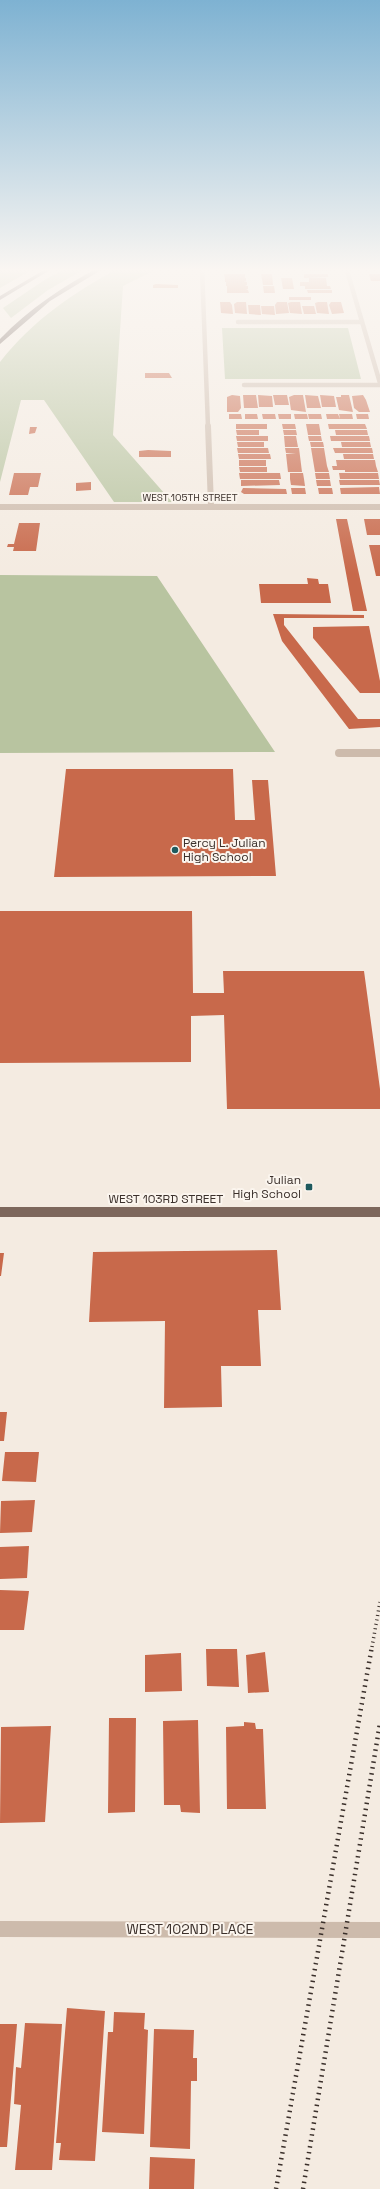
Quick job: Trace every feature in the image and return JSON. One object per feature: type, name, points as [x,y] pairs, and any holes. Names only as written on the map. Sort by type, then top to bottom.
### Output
[{"type":"main road","name":"WEST 103RD STREET","points":[[0,1212],[380,1212]]},
{"type":"street","points":[[206,369],[212,506]]},
{"type":"street","points":[[244,385],[380,384],[376,369]]},
{"type":"street","name":"WEST 105TH STREET","points":[[0,507],[380,507]]},
{"type":"street","points":[[339,753],[380,753]]},
{"type":"street","name":"WEST 102ND PLACE","points":[[0,1929],[380,1930]]},
{"type":"green space","points":[[0,369],[117,369],[113,435],[172,502],[114,502],[44,400],[21,400],[0,482]]},
{"type":"green space","points":[[224,369],[358,369],[361,379],[225,379]]},
{"type":"green space","points":[[0,575],[157,576],[275,752],[0,753]]},
{"type":"building","points":[[145,373],[169,373],[172,378],[145,378]]},
{"type":"building","points":[[232,395],[240,396],[241,408],[238,412],[227,412],[227,397]]},
{"type":"building","points":[[243,395],[256,395],[258,408],[244,408]]},
{"type":"building","points":[[258,395],[272,396],[273,407],[259,407]]},
{"type":"building","points":[[273,395],[287,395],[289,405],[275,405]]},
{"type":"building","points":[[294,395],[303,395],[306,412],[291,410],[289,397]]},
{"type":"building","points":[[305,395],[318,396],[321,408],[307,408]]},
{"type":"building","points":[[320,395],[334,396],[336,407],[322,407]]},
{"type":"building","points":[[341,395],[349,395],[353,412],[339,410],[336,397],[341,397]]},
{"type":"building","points":[[363,395],[370,412],[359,412],[354,408],[352,396]]},
{"type":"building","points":[[229,414],[241,414],[242,419],[229,419]]},
{"type":"building","points":[[245,414],[257,414],[258,419],[245,419]]},
{"type":"building","points":[[262,414],[275,414],[276,419],[263,419]]},
{"type":"building","points":[[278,414],[291,414],[291,419],[279,419]]},
{"type":"building","points":[[294,414],[307,414],[308,419],[295,419]]},
{"type":"building","points":[[308,414],[321,414],[322,419],[309,419]]},
{"type":"building","points":[[326,414],[338,414],[340,419],[327,419]]},
{"type":"building","points":[[339,414],[352,414],[353,419],[340,419]]},
{"type":"building","points":[[356,414],[368,414],[369,419],[357,419]]},
{"type":"building","points":[[236,424],[267,424],[267,429],[236,429]]},
{"type":"building","points":[[282,424],[295,424],[296,429],[283,429]]},
{"type":"building","points":[[306,424],[319,424],[321,435],[308,435]]},
{"type":"building","points":[[328,424],[365,424],[367,429],[329,429]]},
{"type":"building","points":[[30,427],[37,427],[35,433],[29,434]]},
{"type":"building","points":[[236,430],[259,430],[259,435],[237,435]]},
{"type":"building","points":[[283,430],[296,430],[297,435],[284,435]]},
{"type":"building","points":[[335,430],[367,430],[368,435],[336,435]]},
{"type":"building","points":[[236,436],[268,436],[268,441],[237,441]]},
{"type":"building","points":[[284,436],[296,436],[298,447],[285,447]]},
{"type":"building","points":[[308,436],[321,436],[322,441],[309,441]]},
{"type":"building","points":[[330,436],[369,436],[370,441],[331,441]]},
{"type":"building","points":[[237,442],[264,442],[264,447],[238,447]]},
{"type":"building","points":[[310,442],[323,442],[324,447],[311,447]]},
{"type":"building","points":[[341,442],[370,442],[371,447],[342,447]]},
{"type":"building","points":[[237,448],[268,448],[269,453],[238,453]]},
{"type":"building","points":[[285,448],[299,448],[302,472],[288,472],[286,454],[296,453],[286,453]]},
{"type":"building","points":[[311,448],[324,448],[327,466],[314,466]]},
{"type":"building","points":[[333,448],[372,448],[373,453],[335,453]]},
{"type":"building","points":[[139,451],[171,451],[171,457],[139,457]]},
{"type":"building","points":[[238,454],[270,454],[271,459],[239,459]]},
{"type":"building","points":[[343,454],[373,454],[374,459],[344,459]]},
{"type":"building","points":[[239,460],[266,460],[266,466],[239,466]]},
{"type":"building","points":[[336,460],[375,460],[376,466],[337,466]]},
{"type":"building","points":[[314,466],[327,466],[329,472],[315,472]]},
{"type":"building","points":[[332,466],[376,466],[378,472],[345,472],[345,470],[333,470]]},
{"type":"building","points":[[239,467],[267,467],[267,472],[240,472]]},
{"type":"building","points":[[14,473],[41,473],[38,487],[30,487],[28,495],[9,495]]},
{"type":"building","points":[[239,473],[280,473],[281,479],[240,479]]},
{"type":"building","points":[[290,473],[303,473],[304,479],[290,479]]},
{"type":"building","points":[[315,473],[329,473],[330,479],[316,479]]},
{"type":"building","points":[[339,473],[378,473],[379,479],[340,479]]},
{"type":"building","points":[[290,479],[304,479],[305,486],[291,485]]},
{"type":"building","points":[[241,480],[279,480],[280,485],[241,486]]},
{"type":"building","points":[[316,480],[330,480],[331,486],[317,486]]},
{"type":"building","points":[[339,480],[379,480],[380,485],[340,485]]},
{"type":"building","points":[[91,482],[91,490],[76,491],[76,483]]},
{"type":"building","points":[[379,487],[380,494],[341,494],[340,488]]},
{"type":"building","points":[[243,488],[286,489],[287,494],[244,494],[241,492]]},
{"type":"building","points":[[291,488],[305,488],[306,494],[292,494]]},
{"type":"building","points":[[318,488],[332,488],[333,494],[319,494]]},
{"type":"building","points":[[336,519],[347,519],[367,611],[353,611]]},
{"type":"building","points":[[364,519],[380,519],[380,535],[367,535]]},
{"type":"building","points":[[19,523],[40,523],[36,551],[13,551],[14,547],[7,547],[8,544],[14,544]]},
{"type":"building","points":[[369,545],[380,545],[380,576],[376,576]]},
{"type":"building","points":[[307,578],[318,579],[319,584],[328,584],[331,603],[261,603],[259,584],[308,584]]},
{"type":"building","points":[[273,614],[364,615],[364,618],[284,618],[284,625],[358,719],[380,719],[380,727],[349,729],[282,641]]},
{"type":"building","points":[[369,626],[380,681],[380,693],[360,693],[313,638],[313,627]]},
{"type":"building","points":[[66,769],[233,769],[235,820],[255,820],[252,780],[268,780],[276,876],[54,877]]},
{"type":"building","points":[[0,911],[192,911],[193,993],[224,993],[223,971],[364,971],[380,1089],[380,1109],[227,1109],[224,1015],[191,1016],[191,1062],[0,1063]]},
{"type":"building","points":[[277,1250],[281,1310],[258,1310],[261,1366],[221,1366],[222,1407],[164,1408],[165,1321],[89,1322],[93,1252]]},
{"type":"building","points":[[0,1253],[4,1253],[1,1276],[0,1276]]},
{"type":"building","points":[[0,1412],[7,1412],[4,1441],[0,1441]]},
{"type":"building","points":[[5,1452],[39,1452],[36,1482],[2,1481]]},
{"type":"building","points":[[35,1500],[32,1532],[0,1533],[1,1501]]},
{"type":"building","points":[[29,1546],[27,1578],[0,1579],[0,1547]]},
{"type":"building","points":[[0,1590],[29,1591],[24,1630],[0,1630]]},
{"type":"building","points":[[206,1649],[237,1649],[239,1687],[207,1686]]},
{"type":"building","points":[[265,1652],[269,1692],[248,1693],[246,1655]]},
{"type":"building","points":[[181,1653],[182,1691],[145,1692],[145,1655]]},
{"type":"building","points":[[109,1718],[136,1718],[135,1812],[108,1813]]},
{"type":"building","points":[[198,1720],[200,1813],[181,1812],[180,1805],[164,1805],[163,1721]]},
{"type":"building","points":[[244,1722],[255,1723],[256,1729],[263,1729],[266,1809],[227,1809],[226,1727],[244,1726]]},
{"type":"building","points":[[51,1726],[45,1822],[0,1823],[1,1727]]},
{"type":"building","points":[[67,2008],[105,2011],[95,2161],[59,2160],[61,2143],[56,2143]]},
{"type":"building","points":[[114,2012],[145,2013],[144,2029],[148,2030],[144,2134],[102,2132],[108,2032],[113,2032]]},
{"type":"building","points":[[25,2023],[62,2024],[52,2170],[15,2170],[21,2105],[14,2104],[16,2067],[21,2068]]},
{"type":"building","points":[[0,2024],[17,2024],[7,2147],[0,2147]]},
{"type":"building","points":[[154,2029],[194,2030],[193,2058],[197,2058],[197,2081],[191,2081],[190,2149],[150,2147]]},
{"type":"building","points":[[150,2157],[195,2159],[194,2189],[149,2189]]},
{"type":"railway","points":[[372,1647],[380,1602]]},
{"type":"railway","points":[[276,2189],[372,1646]]},
{"type":"railway","points":[[303,2189],[380,1723]]},
{"type":"place","name":"Percy L. Julian High School","points":[[175,850]]},
{"type":"place","name":"Julian High School","points":[[309,1187]]}]
